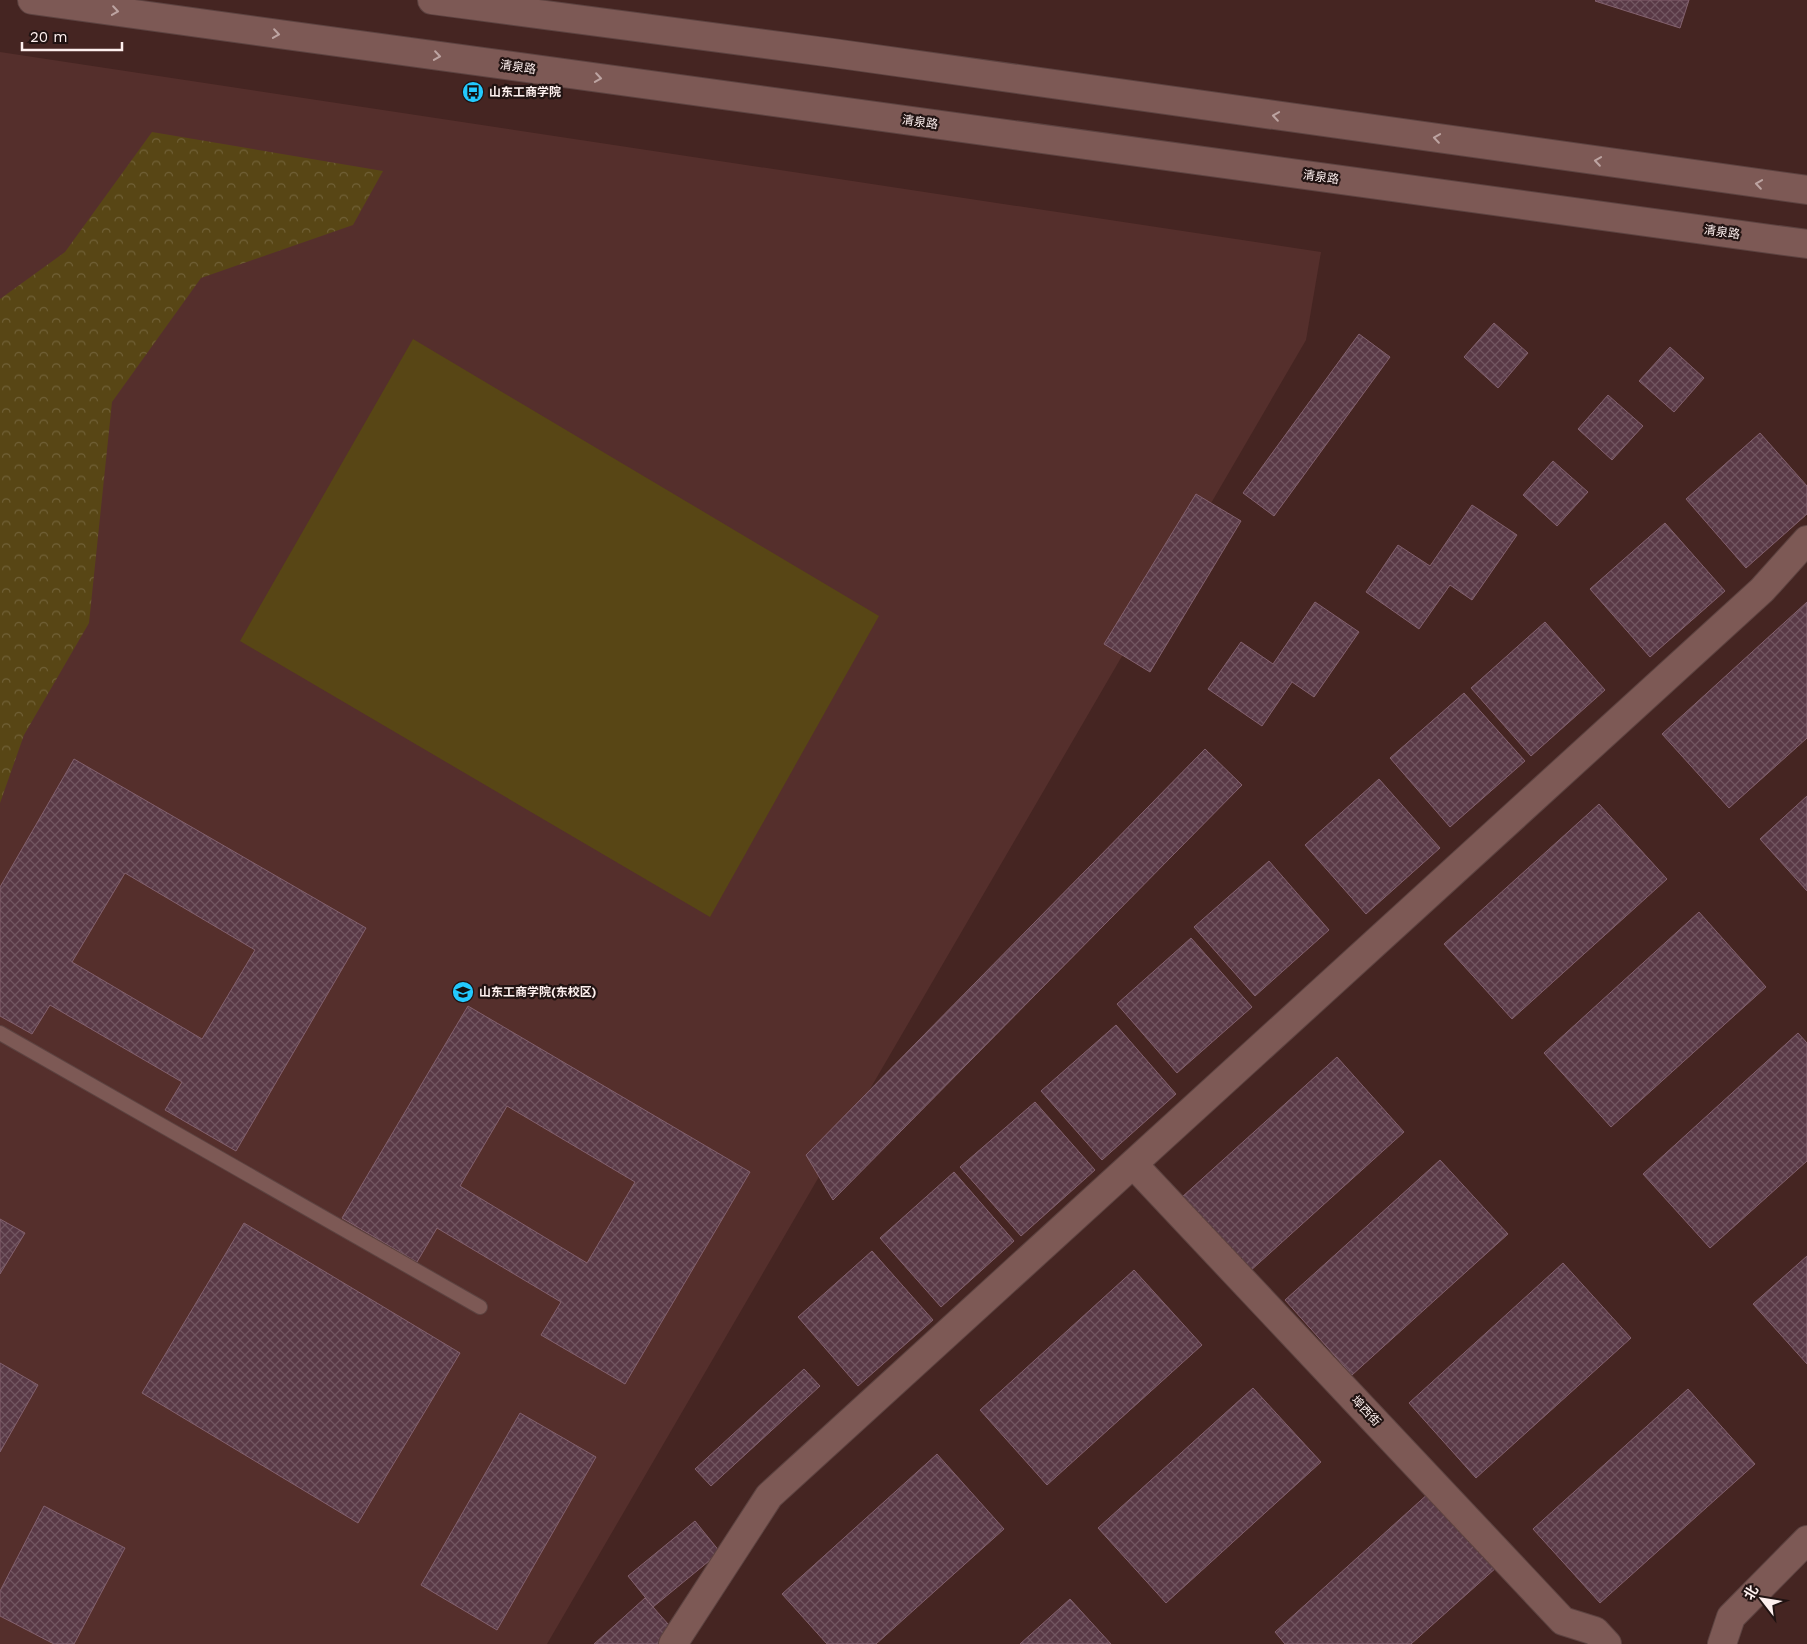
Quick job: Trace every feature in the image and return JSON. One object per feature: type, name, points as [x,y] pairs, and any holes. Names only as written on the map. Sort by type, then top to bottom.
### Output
[{"type":"main road","name":"清泉路","points":[[32,0],[1807,244]]},
{"type":"main road","points":[[432,0],[833,53],[1807,190]]},
{"type":"main road","points":[[673,1644],[769,1496],[1762,590],[1807,540]]},
{"type":"main road","name":"埠西街","points":[[1133,1164],[1563,1621],[1595,1631],[1607,1644]]},
{"type":"main road","points":[[1722,1644],[1731,1617],[1807,1540]]},
{"type":"lane","points":[[0,1033],[480,1306]]},
{"type":"shaded area","name":"山东工商学院(东校区)","points":[[0,52],[1321,252],[1306,340],[547,1644],[0,1644]]},
{"type":"green space","points":[[152,132],[383,171],[353,225],[201,278],[112,402],[89,623],[24,735],[0,803],[0,299],[65,252]]},
{"type":"green space","points":[[413,339],[879,616],[710,917],[240,641]]},
{"type":"building","points":[[1596,0],[1689,0],[1680,28]]},
{"type":"building","points":[[1494,323],[1528,353],[1498,388],[1464,357]]},
{"type":"building","points":[[1359,334],[1390,357],[1274,516],[1243,493]]},
{"type":"building","points":[[1670,347],[1704,378],[1674,412],[1639,381]]},
{"type":"building","points":[[1608,395],[1643,426],[1612,460],[1578,429]]},
{"type":"building","points":[[1760,433],[1807,486],[1807,514],[1746,568],[1686,499]]},
{"type":"building","points":[[1553,461],[1588,492],[1557,526],[1523,495]]},
{"type":"building","points":[[1196,494],[1241,521],[1150,672],[1104,644]]},
{"type":"building","points":[[1472,505],[1517,535],[1472,600],[1450,585],[1419,629],[1366,592],[1398,545],[1430,566]]},
{"type":"building","points":[[1665,523],[1725,591],[1650,657],[1590,589]]},
{"type":"building","points":[[1315,602],[1359,632],[1314,697],[1292,682],[1262,726],[1208,689],[1241,642],[1273,664]]},
{"type":"building","points":[[1807,602],[1807,738],[1729,808],[1662,734]]},
{"type":"building","points":[[1545,622],[1605,690],[1531,756],[1471,688]]},
{"type":"building","points":[[1464,693],[1525,761],[1450,827],[1390,758]]},
{"type":"building","points":[[1205,749],[1242,785],[833,1200],[806,1155]]},
{"type":"building","points":[[74,759],[366,928],[236,1151],[165,1110],[182,1082],[50,1005],[32,1034],[0,1016],[0,887]],"holes":[[[125,873],[255,950],[202,1039],[72,962]]]},
{"type":"building","points":[[1379,779],[1440,848],[1366,914],[1305,845]]},
{"type":"building","points":[[1807,796],[1807,891],[1760,839]]},
{"type":"building","points":[[1599,804],[1667,879],[1512,1019],[1444,944]]},
{"type":"building","points":[[1269,861],[1329,930],[1255,996],[1194,927]]},
{"type":"building","points":[[1699,912],[1766,987],[1611,1127],[1544,1053]]},
{"type":"building","points":[[1191,938],[1252,1007],[1177,1073],[1117,1004]]},
{"type":"building","points":[[468,1006],[750,1172],[625,1384],[541,1335],[561,1302],[437,1228],[417,1262],[342,1218]],"holes":[[[507,1106],[635,1182],[587,1263],[460,1186]]]},
{"type":"building","points":[[1116,1025],[1176,1094],[1102,1160],[1041,1091]]},
{"type":"building","points":[[1798,1033],[1807,1043],[1807,1161],[1710,1248],[1643,1174]]},
{"type":"building","points":[[1337,1057],[1404,1132],[1249,1272],[1182,1197]]},
{"type":"building","points":[[1035,1102],[1095,1170],[1021,1236],[960,1167]]},
{"type":"building","points":[[1440,1160],[1508,1234],[1352,1375],[1285,1300]]},
{"type":"building","points":[[954,1172],[1014,1241],[941,1307],[880,1238]]},
{"type":"building","points":[[0,1219],[25,1233],[0,1274]]},
{"type":"building","points":[[244,1223],[460,1353],[358,1523],[142,1393]]},
{"type":"building","points":[[872,1251],[933,1320],[858,1386],[798,1317]]},
{"type":"building","points":[[1807,1256],[1807,1364],[1753,1304]]},
{"type":"building","points":[[1563,1263],[1631,1338],[1476,1478],[1409,1403]]},
{"type":"building","points":[[1134,1270],[1202,1345],[1047,1485],[980,1410]]},
{"type":"building","points":[[0,1363],[38,1385],[0,1452]]},
{"type":"building","points":[[804,1369],[820,1386],[711,1486],[695,1469]]},
{"type":"building","points":[[1253,1388],[1321,1462],[1166,1603],[1098,1528]]},
{"type":"building","points":[[1688,1389],[1755,1464],[1600,1603],[1533,1529]]},
{"type":"building","points":[[520,1413],[596,1457],[497,1630],[421,1585]]},
{"type":"building","points":[[937,1454],[1004,1529],[876,1644],[827,1644],[782,1594]]},
{"type":"building","points":[[1430,1492],[1497,1567],[1411,1644],[1285,1644],[1275,1632]]},
{"type":"building","points":[[44,1506],[125,1548],[74,1644],[54,1644],[0,1616],[0,1591]]},
{"type":"building","points":[[695,1521],[720,1552],[653,1607],[628,1576]]},
{"type":"building","points":[[645,1598],[676,1633],[664,1644],[594,1644]]},
{"type":"building","points":[[1070,1599],[1111,1644],[1020,1644]]},
{"type":"place","name":"山东工商学院","points":[[473,92]]},
{"type":"place","name":"山东工商学院(东校区)","points":[[463,992]]}]
